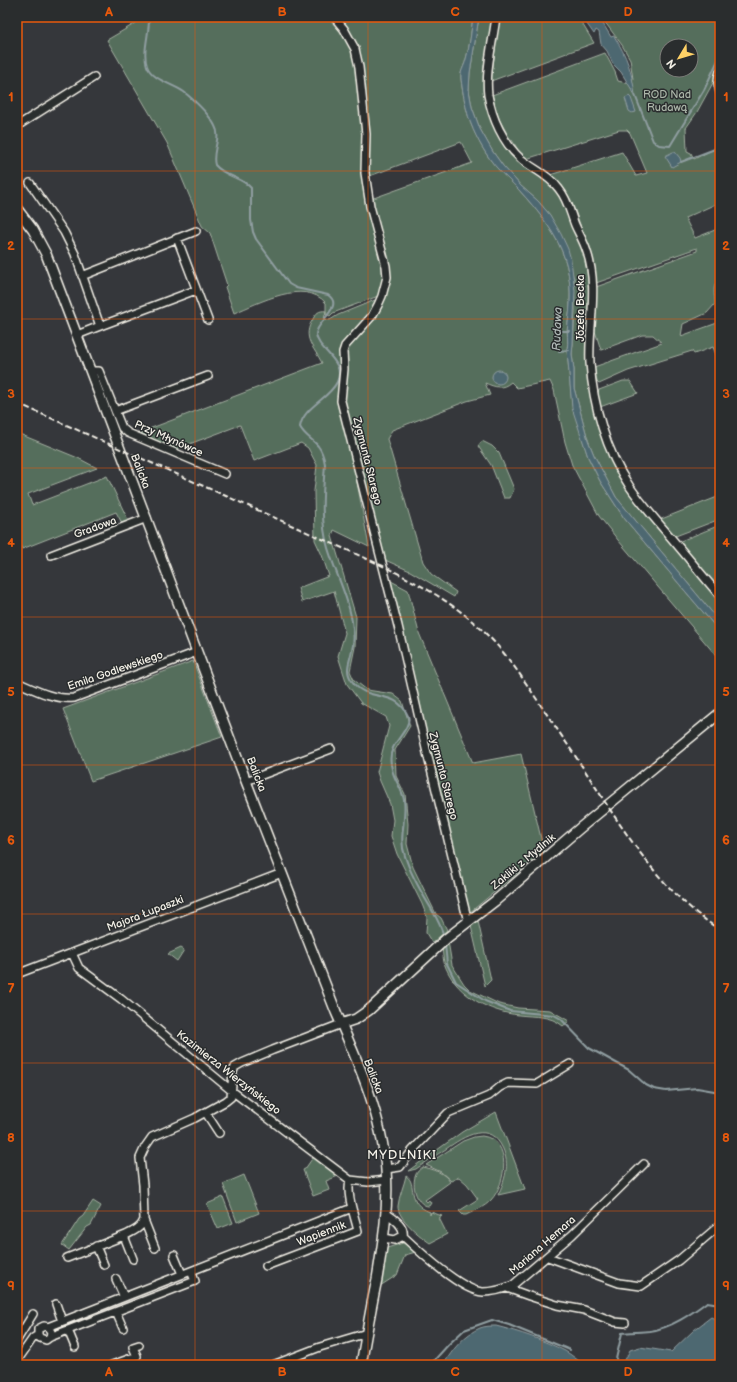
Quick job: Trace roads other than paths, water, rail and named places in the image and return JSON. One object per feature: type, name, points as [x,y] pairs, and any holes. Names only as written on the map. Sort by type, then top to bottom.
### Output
[{"type":"street","name":"Zygmunta Starego","points":[[334,17],[344,29],[355,49],[359,68],[366,134],[365,173],[370,206],[385,259],[387,277],[382,296],[372,316],[345,346],[341,401],[398,626],[426,753],[468,922]]},
{"type":"street","name":"Józefa Becka","points":[[496,17],[488,84],[488,95],[494,117],[504,138],[521,159],[549,178],[567,199],[574,222],[590,262],[593,298],[590,362],[599,417],[611,451],[629,486],[720,596]]},
{"type":"street","points":[[720,72],[718,76],[720,92]]},
{"type":"street","points":[[17,126],[94,77]]},
{"type":"street","points":[[30,183],[64,232],[75,254],[100,326]]},
{"type":"street","name":"Balicka","points":[[17,209],[43,246],[246,781],[374,1110],[381,1136],[386,1169],[387,1214],[361,1365]]},
{"type":"street","points":[[82,276],[196,231]]},
{"type":"street","points":[[177,238],[208,320]]},
{"type":"street","points":[[77,334],[196,290]]},
{"type":"street","name":"Przy Młynówce","points":[[91,371],[100,371],[122,428],[128,433],[225,474]]},
{"type":"street","name":"Przy Młynówce","points":[[115,411],[208,376]]},
{"type":"street","name":"Gradowa","points":[[51,555],[147,518]]},
{"type":"street","name":"Emila Godlewskiego","points":[[17,682],[56,697],[65,699],[74,698],[198,652]]},
{"type":"street","name":"Zakliki z Mydlnik","points":[[341,1024],[356,1019],[369,1010],[445,940],[720,713]]},
{"type":"street","points":[[246,781],[331,749]]},
{"type":"street","name":"Majora Łupaszki","points":[[17,974],[282,873]]},
{"type":"street","name":"Kazimierza Wierzyńskiego","points":[[72,953],[79,968],[124,1002],[232,1091],[350,1180]]},
{"type":"street","points":[[155,1248],[144,1220],[143,1185],[140,1162],[144,1147],[152,1137],[206,1113],[231,1097],[235,1067],[273,1050],[341,1024]]},
{"type":"street","points":[[386,1169],[400,1167],[412,1151],[448,1113],[489,1096],[500,1087],[508,1083],[537,1084],[570,1064]]},
{"type":"street","points":[[206,1113],[219,1133]]},
{"type":"street","name":"Mariana Hemara","points":[[387,1214],[393,1218],[404,1231],[403,1236],[441,1270],[470,1288],[482,1292],[507,1288],[513,1285],[548,1257],[589,1220],[644,1164]]},
{"type":"street","points":[[350,1180],[368,1182],[387,1180]]},
{"type":"street","name":"Wapiennik","points":[[266,1266],[358,1231],[352,1208],[349,1188],[350,1180]]},
{"type":"street","points":[[17,1361],[41,1327],[48,1327],[352,1208]]},
{"type":"street","points":[[67,1258],[124,1236],[136,1230],[144,1220]]},
{"type":"street","points":[[548,1257],[619,1283],[641,1286],[679,1260],[720,1225]]},
{"type":"street","points":[[124,1236],[133,1259]]},
{"type":"street","points":[[384,1238],[395,1240],[403,1236]]},
{"type":"street","points":[[96,1246],[104,1265]]},
{"type":"street","points":[[174,1255],[182,1274]]},
{"type":"street","points":[[25,1328],[37,1334],[43,1340],[46,1340],[50,1337],[195,1281],[191,1271]]},
{"type":"street","points":[[116,1279],[124,1297]]},
{"type":"street","points":[[507,1288],[557,1305],[584,1310],[624,1324]]},
{"type":"street","points":[[56,1304],[62,1321]]},
{"type":"street","points":[[116,1312],[123,1328]]},
{"type":"street","points":[[17,1340],[33,1314]]},
{"type":"street","points":[[48,1327],[51,1332],[50,1337]]},
{"type":"street","points":[[68,1330],[75,1347]]},
{"type":"street","points":[[273,1365],[320,1347],[367,1333]]},
{"type":"street","points":[[112,1365],[137,1356],[133,1347],[139,1345]]},
{"type":"water","points":[[473,17],[479,17],[470,73],[469,90],[472,107],[480,129],[503,166],[550,215],[568,249],[575,291],[572,354],[574,388],[588,440],[594,455],[616,497],[720,622],[720,632],[624,518],[600,481],[588,457],[572,408],[567,350],[570,283],[562,250],[554,235],[533,206],[489,158],[476,135],[468,114],[461,73],[466,61]]},
{"type":"water","points":[[582,17],[599,17],[611,37],[614,36],[628,64],[635,95],[601,44],[599,32],[596,30],[594,34]]},
{"type":"water","points":[[629,96],[636,112],[632,113],[629,111],[625,98]]},
{"type":"water","points":[[675,152],[680,158],[681,162],[672,167],[665,156]]},
{"type":"water","points":[[496,370],[502,370],[506,374],[506,380],[502,384],[496,384],[492,380],[492,374]]},
{"type":"water","points":[[711,1317],[717,1320],[720,1365],[625,1365],[625,1360],[630,1350],[640,1347],[671,1352],[694,1330]]},
{"type":"water","points":[[496,1326],[548,1343],[565,1351],[585,1365],[444,1364],[455,1348],[469,1334],[482,1327]]},
{"type":"waterway","points":[[149,17],[145,54],[147,66],[153,75],[184,92],[212,121],[217,131],[214,155],[215,165],[224,172],[243,181],[251,188],[251,220],[256,239],[289,284],[296,288],[328,295],[332,299],[332,309],[320,324],[316,334],[321,345],[335,362],[339,375],[333,388],[311,408],[302,420],[300,427],[319,448],[325,462],[323,506],[325,538],[349,608],[354,640],[348,666],[348,673],[358,688],[373,695],[389,698],[402,707],[408,716],[408,724],[391,753],[393,773],[402,792],[405,807],[402,835],[403,849],[412,875],[438,921],[444,938]]},
{"type":"waterway","points":[[635,95],[653,141],[659,145],[670,146],[704,90],[720,56]]},
{"type":"waterway","points":[[681,162],[720,147]]},
{"type":"waterway","name":"Rudawa","points":[[560,331],[569,331]]},
{"type":"waterway","name":"Rudawa","points":[[559,351],[569,350]]},
{"type":"waterway","points":[[445,944],[447,964],[456,982],[485,1001],[510,1011],[554,1015],[561,1019],[589,1048],[629,1070],[646,1085],[654,1089],[666,1091],[697,1088],[720,1092]]},
{"type":"waterway","points":[[616,1359],[622,1333],[650,1331],[666,1327],[680,1320],[707,1302],[720,1304]]},
{"type":"waterway","points":[[430,1365],[464,1330],[492,1320],[509,1325],[570,1350]]},
{"type":"railway","points":[[17,403],[383,566],[428,590],[470,619],[495,643],[523,678],[617,821],[642,856],[685,903],[720,930]]},
{"type":"district","name":"MYDLNIKI","points":[[402,1154]]},
{"type":"park label","name":"ROD Nad Rudawą","points":[[667,100]]}]
